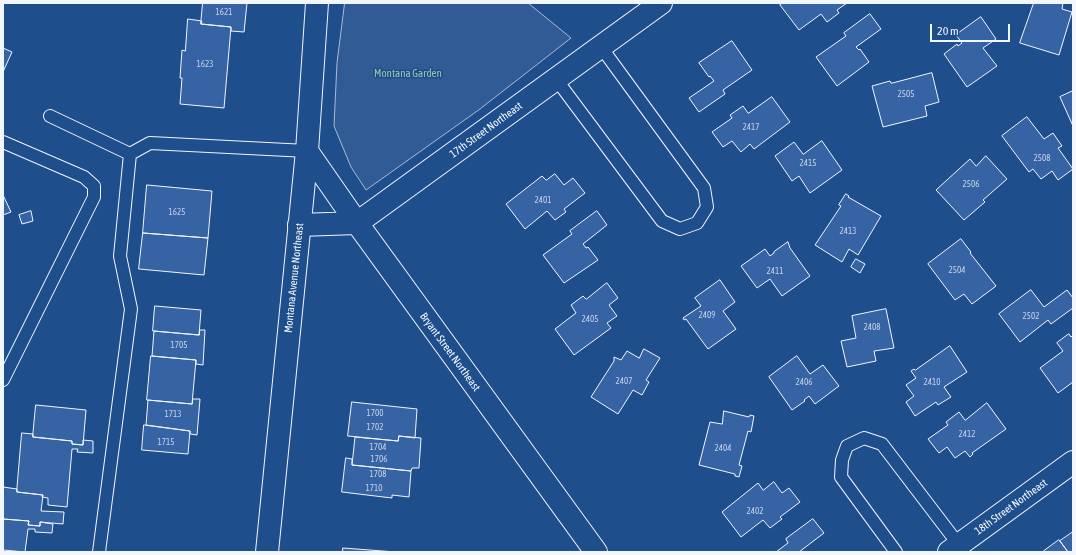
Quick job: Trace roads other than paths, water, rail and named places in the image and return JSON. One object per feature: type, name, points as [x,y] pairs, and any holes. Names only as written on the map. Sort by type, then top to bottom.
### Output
[{"type":"street","name":"Montana Avenue Northeast","points":[[267,552],[307,151],[316,3]]},
{"type":"street","name":"17th Street Northeast","points":[[357,223],[661,3]]},
{"type":"street","name":"Bryant Street Northeast","points":[[307,151],[357,223],[596,552]]},
{"type":"street","points":[[299,225],[357,223]]},
{"type":"street","name":"18th Street Northeast","points":[[954,548],[1073,462]]},
{"type":"lane","points":[[556,79],[662,221],[680,229],[697,223],[707,207],[704,188],[601,46]]},
{"type":"lane","points":[[50,116],[130,154]]},
{"type":"lane","points":[[3,142],[84,177],[94,186],[94,197],[3,380]]},
{"type":"lane","points":[[130,154],[150,143],[307,151]]},
{"type":"lane","points":[[99,552],[131,308],[120,256],[130,154]]},
{"type":"lane","points":[[896,552],[841,477],[842,460],[847,446],[864,438],[882,444],[954,548]]},
{"type":"park label","name":"Montana Garden","points":[[408,74]]}]
